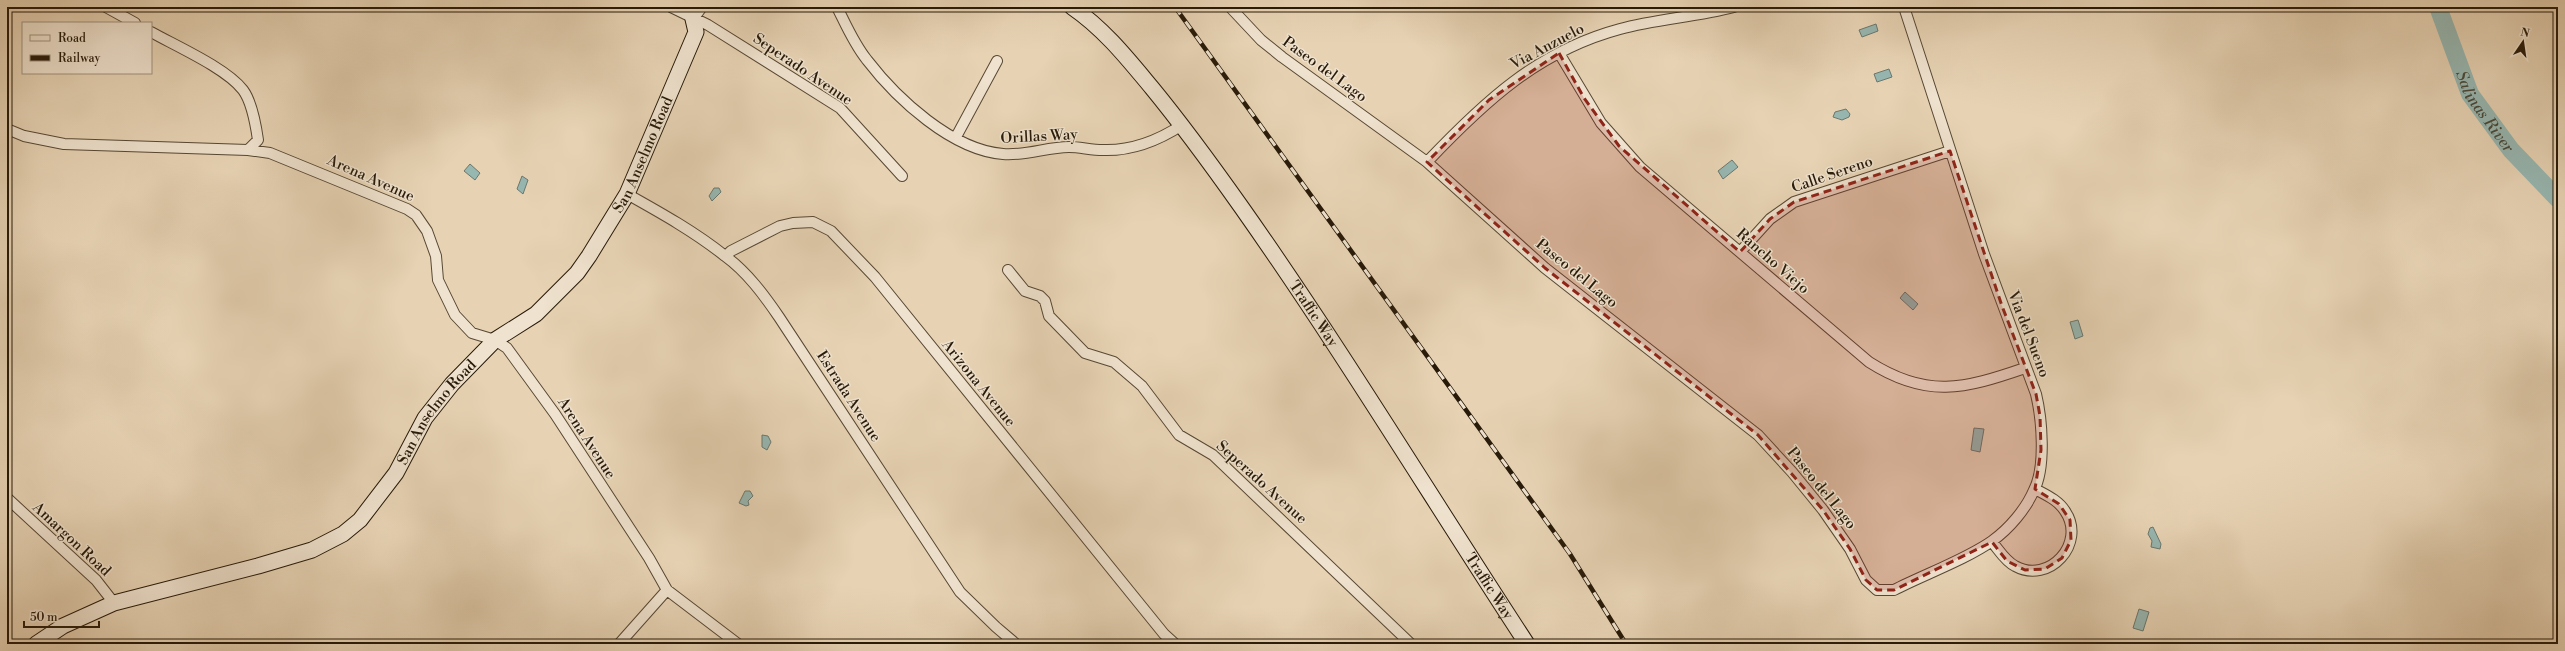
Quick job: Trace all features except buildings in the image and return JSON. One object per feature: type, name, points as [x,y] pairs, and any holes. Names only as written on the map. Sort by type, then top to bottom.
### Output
[{"type":"street","points":[[106,7],[133,22]]},
{"type":"street","name":"Seperado Avenue","points":[[671,7],[708,25],[840,108],[902,176]]},
{"type":"street","points":[[693,19],[702,7]]},
{"type":"street","name":"Orillas Way","points":[[837,7],[855,42],[879,74],[921,114],[956,137],[978,149],[1004,154],[1022,154],[1057,147],[1105,150],[1131,147],[1165,136],[1182,125]]},
{"type":"street","name":"Traffic Way","points":[[1072,7],[1088,18],[1121,50],[1182,125],[1285,269],[1350,366],[1527,644]]},
{"type":"street","name":"Paseo del Lago","points":[[1230,7],[1261,40],[1282,57],[1427,162],[1545,268],[1758,435],[1792,472],[1823,510],[1850,549],[1866,580],[1877,590]]},
{"type":"street","name":"Via Anzuelo","points":[[1427,162],[1489,100],[1512,81],[1559,53],[1619,29],[1734,7]]},
{"type":"street","name":"Via del Sueno","points":[[1877,590],[1894,590],[1992,542],[2019,514],[2035,489],[2041,450],[2041,426],[2036,394],[2025,368],[1950,151],[1904,7]]},
{"type":"street","name":"San Anselmo Road","points":[[36,644],[63,626],[114,603],[296,556],[343,534],[360,520],[374,504],[396,473],[426,418],[437,402],[495,340],[536,314],[577,273],[627,194],[696,32],[693,19]]},
{"type":"street","points":[[152,33],[229,77],[244,91],[256,127],[258,140],[248,150]]},
{"type":"street","name":"Rancho Viejo","points":[[1559,53],[1584,98],[1619,146],[1640,167],[1869,362],[1900,379],[1932,386],[1964,386],[1978,384],[2025,368]]},
{"type":"street","points":[[956,137],[997,61]]},
{"type":"street","name":"Arena Avenue","points":[[7,129],[64,144],[248,150],[270,153],[292,160],[407,209],[416,215],[427,231],[436,256],[438,280],[455,315],[472,333],[495,340],[507,348],[555,414],[668,590],[738,644]]},
{"type":"street","name":"Calle Sereno","points":[[1740,252],[1770,219],[1794,202],[1812,194],[1950,151]]},
{"type":"street","name":"Estrada Avenue","points":[[627,194],[671,219],[726,256],[752,281],[780,317],[960,592],[996,628],[1016,644]]},
{"type":"street","name":"Arizona Avenue","points":[[726,256],[738,248],[786,224],[813,222],[831,230],[875,277],[966,392],[1164,634],[1175,644]]},
{"type":"street","name":"Seperado Avenue","points":[[1008,270],[1025,291],[1040,296],[1045,301],[1049,316],[1085,352],[1114,362],[1142,386],[1179,434],[1213,456],[1411,644]]},
{"type":"street","points":[[1992,542],[2007,561],[2025,570],[2045,569],[2062,558],[2071,540],[2070,520],[2059,504],[2035,489]]},
{"type":"street","name":"Amargon Road","points":[[7,498],[96,580],[114,603]]},
{"type":"street","points":[[619,644],[668,590]]},
{"type":"highlighted area","points":[[1559,53],[1584,98],[1619,146],[1740,252],[1770,219],[1794,202],[1950,151],[2002,306],[2036,394],[2040,416],[2041,450],[2035,489],[2059,504],[2070,520],[2071,540],[2062,558],[2045,569],[2025,570],[2007,561],[1992,542],[1894,590],[1877,590],[1866,580],[1850,549],[1823,510],[1758,435],[1545,268],[1427,162],[1489,100]]},
{"type":"water","points":[[1876,24],[1878,31],[1862,37],[1859,30]]},
{"type":"water","points":[[1889,69],[1892,77],[1877,82],[1874,74]]},
{"type":"water","points":[[1846,109],[1850,114],[1849,117],[1842,120],[1833,117],[1835,112]]},
{"type":"water","points":[[1732,160],[1738,167],[1723,179],[1718,171]]},
{"type":"water","points":[[470,164],[480,173],[475,180],[464,171]]},
{"type":"water","points":[[522,176],[528,180],[523,194],[517,189]]},
{"type":"water","points":[[714,188],[719,188],[721,192],[712,201],[709,196]]},
{"type":"water","points":[[1905,292],[1918,304],[1913,310],[1900,298]]},
{"type":"water","points":[[2078,320],[2083,336],[2075,339],[2070,322]]},
{"type":"water","points":[[1974,428],[1984,429],[1980,452],[1971,450]]},
{"type":"water","points":[[762,435],[768,436],[771,442],[767,450],[762,447]]},
{"type":"water","points":[[745,491],[750,491],[753,496],[748,501],[749,505],[746,506],[739,503]]},
{"type":"water","points":[[2153,527],[2161,544],[2160,549],[2151,547],[2152,541],[2148,534],[2150,528]]},
{"type":"water","points":[[2139,609],[2149,612],[2143,631],[2133,628]]},
{"type":"waterway","name":"Salinas River","points":[[2438,7],[2470,94],[2511,150],[2558,199]]},
{"type":"railway","points":[[1175,7],[1570,554],[1626,644]]}]
